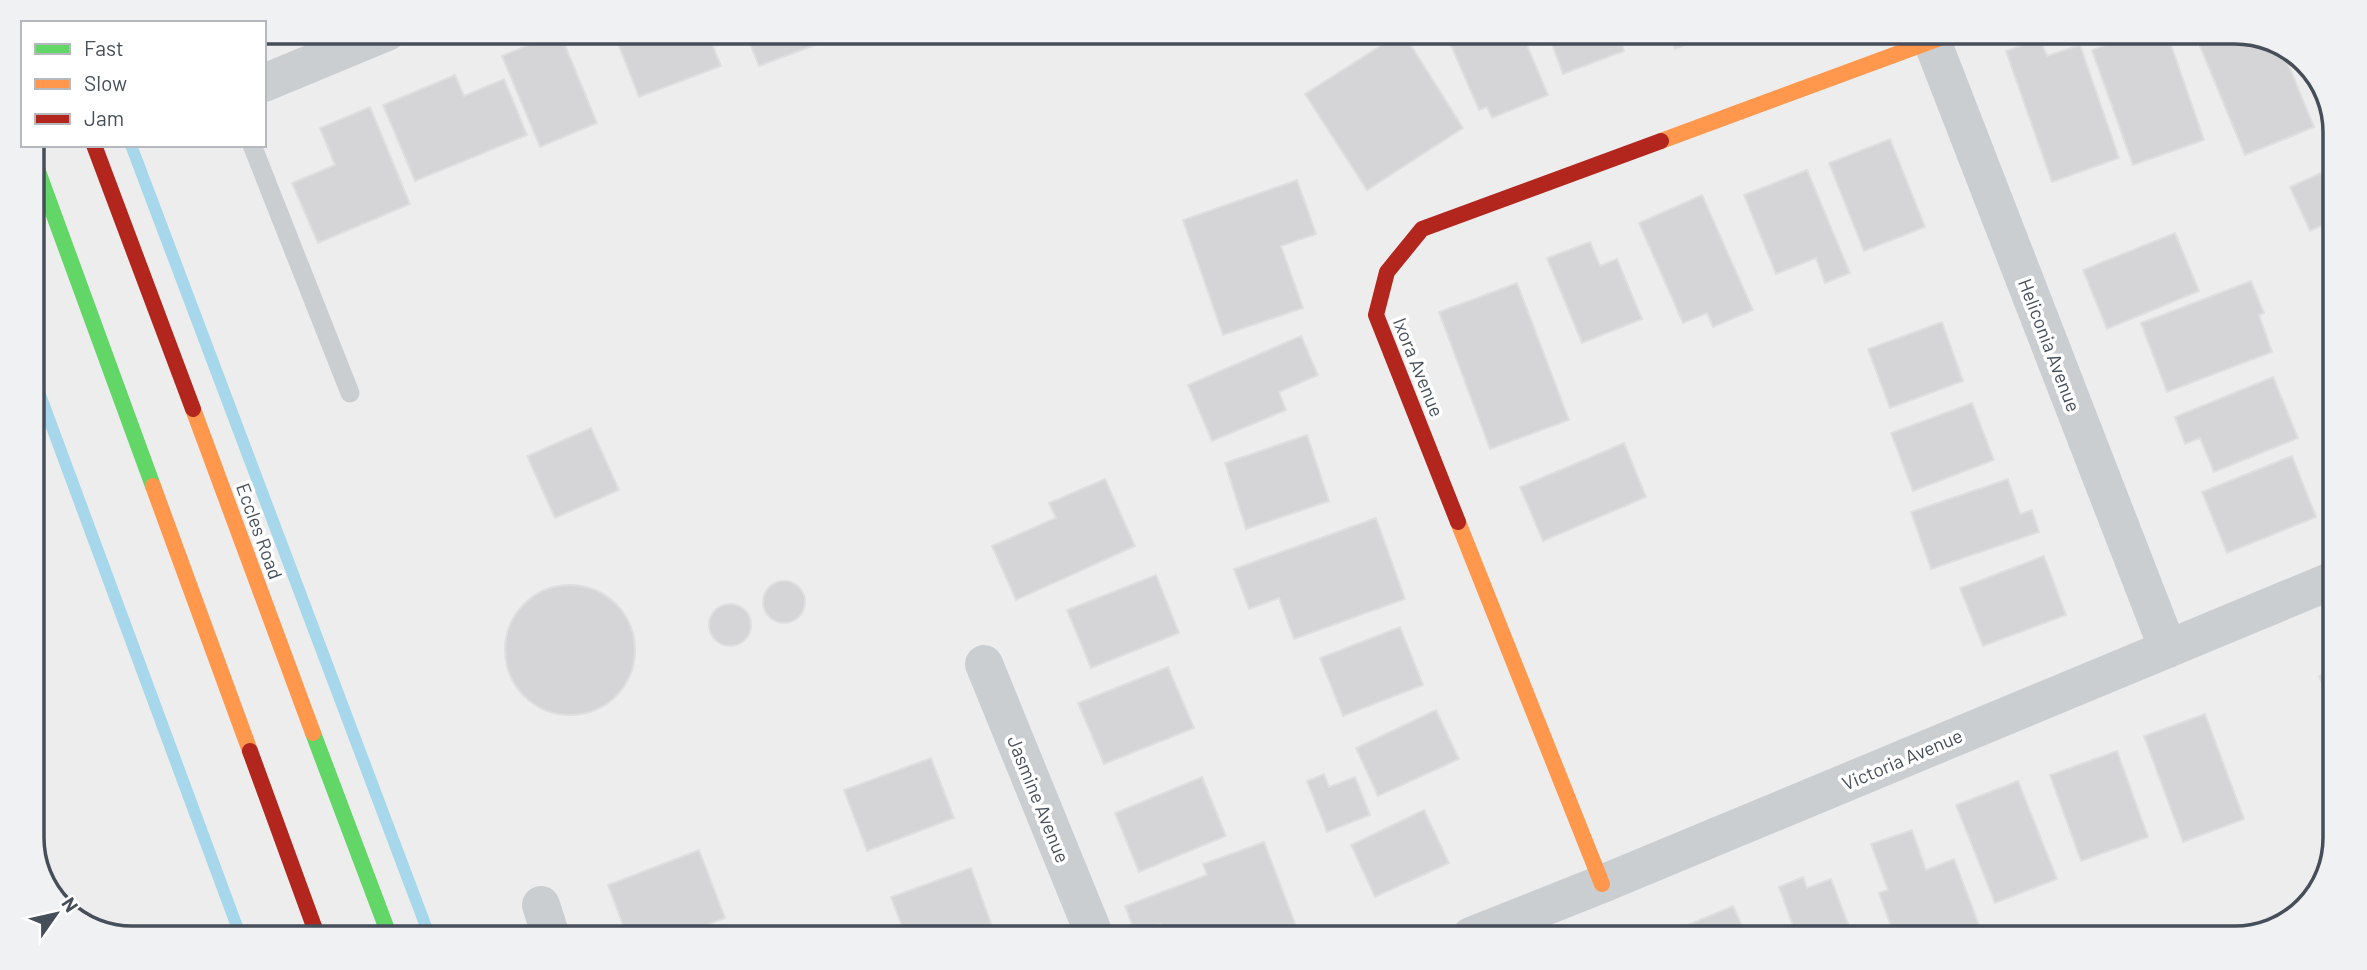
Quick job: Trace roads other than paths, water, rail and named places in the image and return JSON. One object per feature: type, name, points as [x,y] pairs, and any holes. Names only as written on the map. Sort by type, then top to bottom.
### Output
[{"type":"street","points":[[266,82],[358,44]]},
{"type":"street","name":"Ixora Avenue","points":[[1602,884],[1376,315],[1387,272],[1422,229],[1925,44]]},
{"type":"street","name":"Heliconia Avenue","points":[[1938,44],[2168,649]]},
{"type":"street","name":"Eccles Road","points":[[95,147],[386,926]]},
{"type":"street","points":[[44,188],[314,926]]},
{"type":"street","name":"Victoria Avenue","points":[[1496,926],[2323,584]]},
{"type":"street","name":"Jasmine Avenue","points":[[984,664],[1091,926]]},
{"type":"lane","points":[[253,147],[349,393]]},
{"type":"waterway","points":[[132,147],[426,926]]},
{"type":"waterway","points":[[44,405],[237,926]]}]
